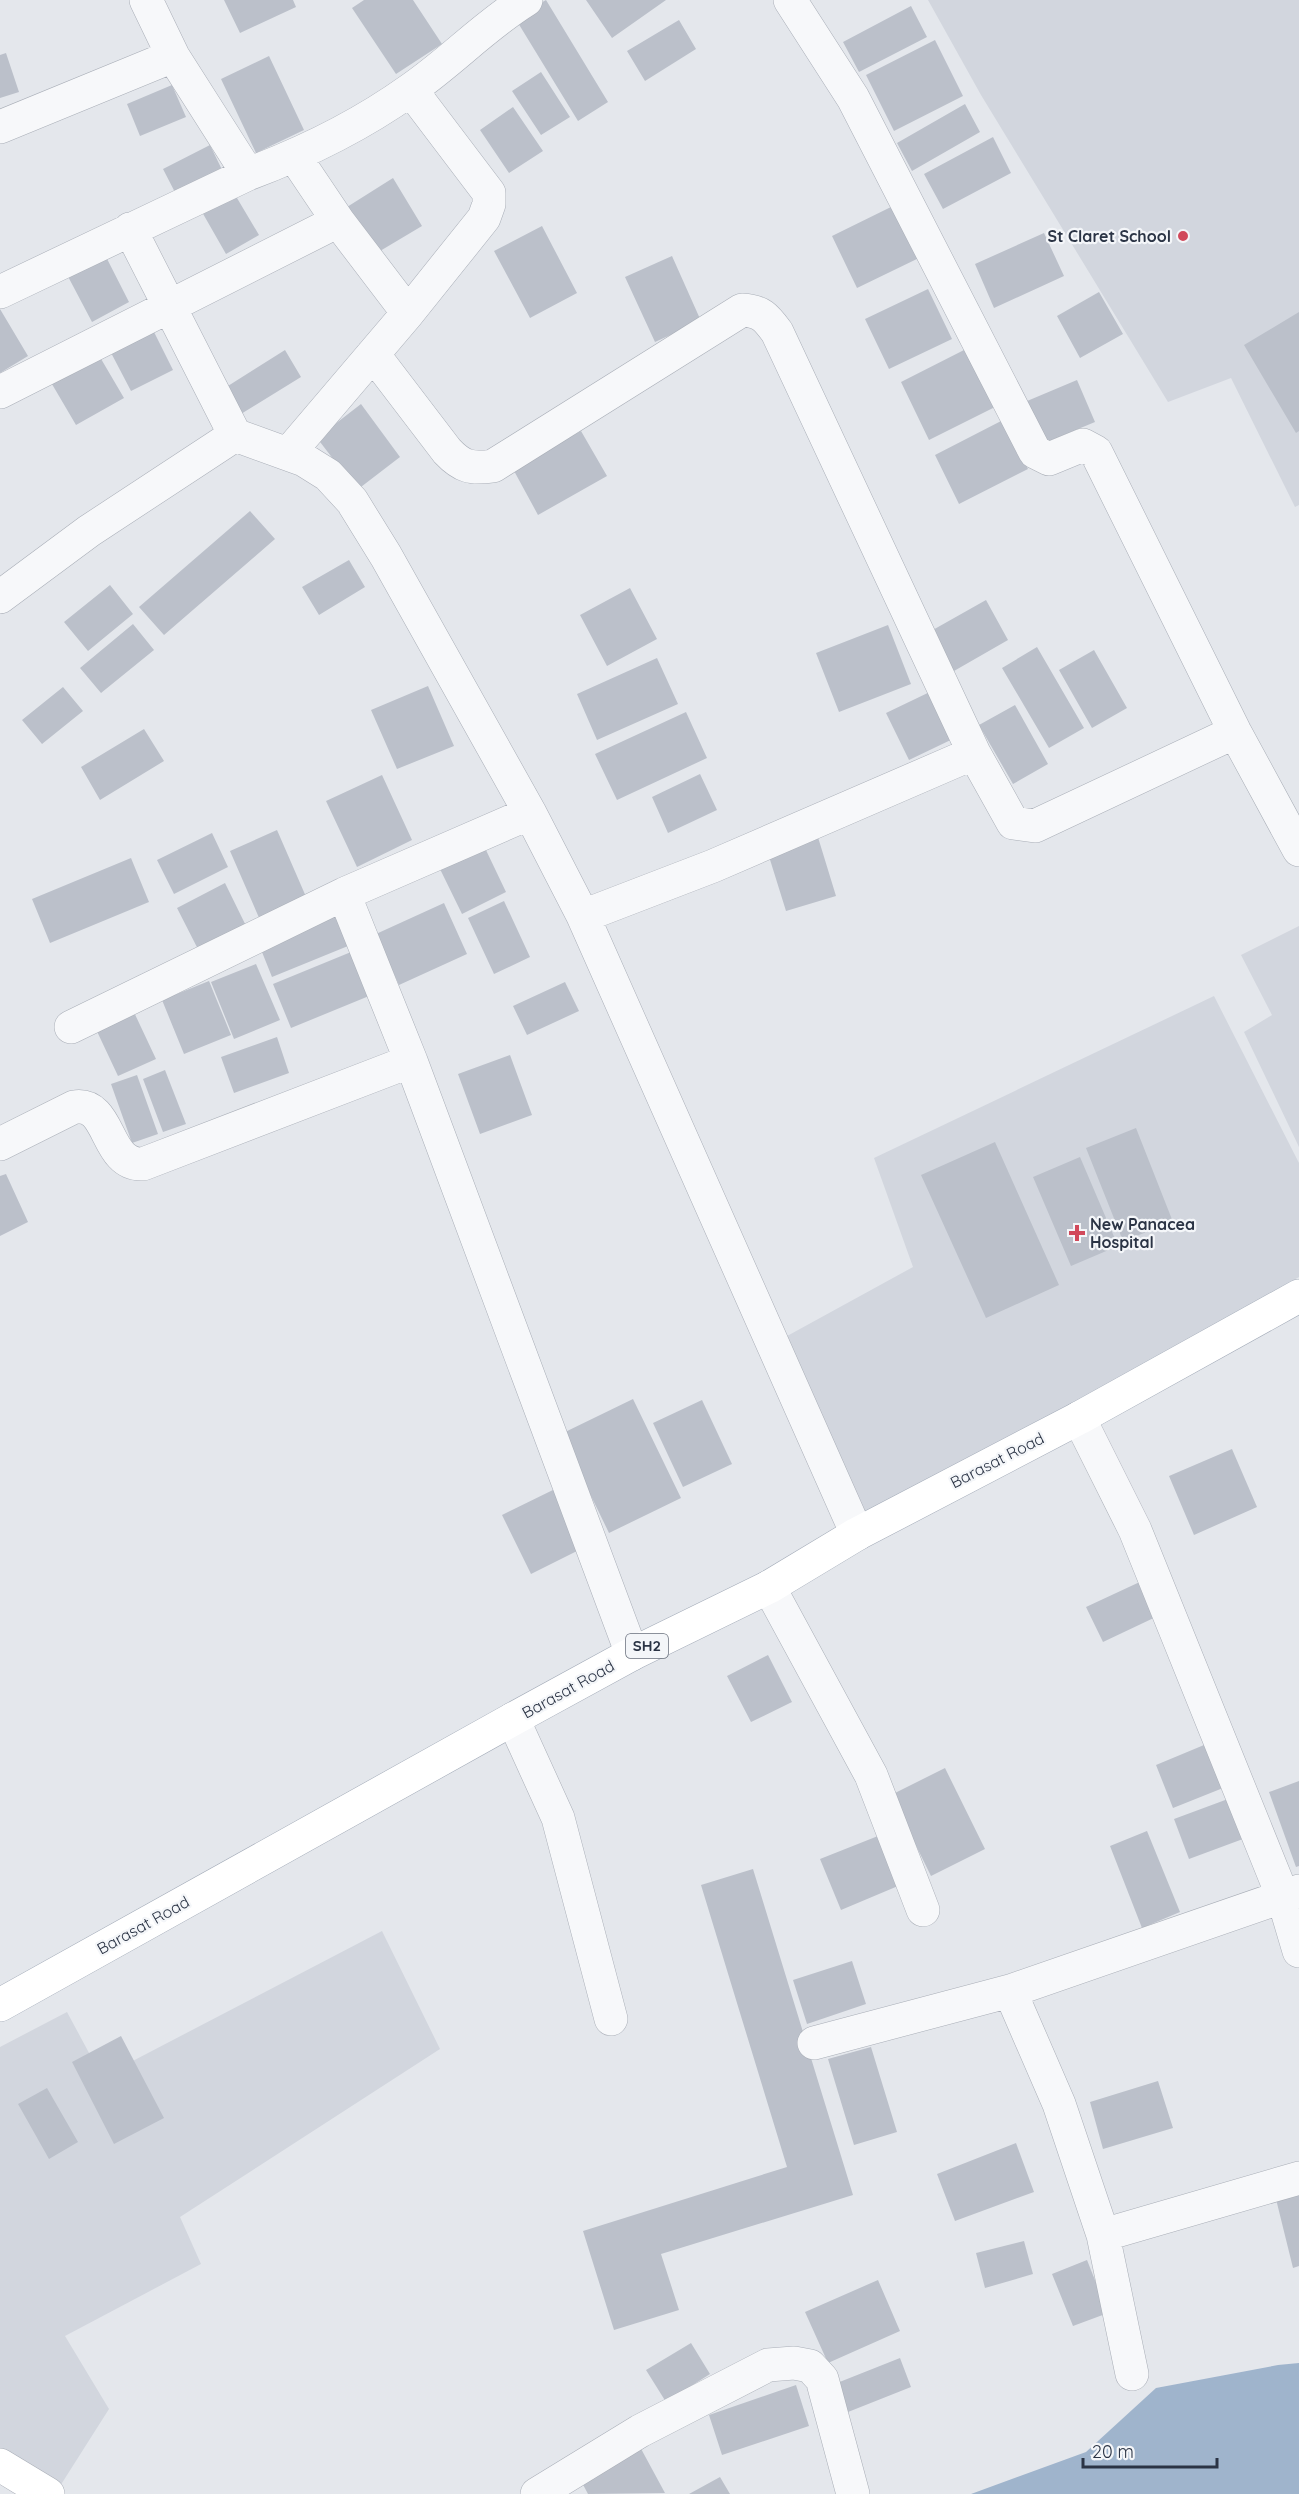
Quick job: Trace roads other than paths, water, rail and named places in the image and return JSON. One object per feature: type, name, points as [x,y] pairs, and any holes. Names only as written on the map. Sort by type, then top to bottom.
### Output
[{"type":"main road","name":"Barasat Road","points":[[0,2005],[632,1654],[769,1587],[858,1534],[1079,1418],[1299,1296]]},
{"type":"main road","points":[[0,2465],[48,2494]]},
{"type":"street","points":[[146,0],[173,56],[248,174]]},
{"type":"street","points":[[0,292],[248,174],[295,157],[411,90],[488,10],[526,0]]},
{"type":"street","points":[[790,0],[854,98],[1035,453],[1049,459],[1083,445],[1096,452],[1235,732],[1299,850]]},
{"type":"street","points":[[0,127],[173,56]]},
{"type":"street","points":[[288,454],[408,313],[484,218],[489,204],[489,193],[477,174],[411,90]]},
{"type":"street","points":[[295,157],[338,221],[408,313]]},
{"type":"street","points":[[0,392],[338,221]]},
{"type":"street","points":[[130,229],[235,435],[304,460],[328,475],[351,501],[386,556],[530,813],[583,916],[858,1534]]},
{"type":"street","points":[[373,354],[447,451],[459,464],[468,468],[478,468],[493,466],[742,310],[758,311],[767,318],[777,332],[974,753],[1013,823],[1035,826],[1235,732]]},
{"type":"street","points":[[0,597],[80,537],[235,435]]},
{"type":"street","points":[[583,916],[724,861],[974,753]]},
{"type":"street","points":[[71,1027],[344,894],[530,813]]},
{"type":"street","points":[[344,894],[411,1060],[632,1654]]},
{"type":"street","points":[[0,1144],[74,1107],[90,1107],[118,1152],[127,1161],[143,1164],[411,1060]]},
{"type":"street","points":[[1079,1418],[1135,1530],[1291,1894],[1299,1952]]},
{"type":"street","points":[[769,1587],[871,1775],[923,1910]]},
{"type":"street","points":[[513,1719],[558,1818],[611,2019]]},
{"type":"street","points":[[814,2043],[1010,1991],[1291,1894]]},
{"type":"street","points":[[1010,1991],[1059,2104],[1103,2235],[1132,2374]]},
{"type":"street","points":[[1103,2235],[1299,2178]]},
{"type":"street","points":[[537,2494],[640,2431],[768,2365],[794,2363],[810,2366],[822,2379],[853,2494]]},
{"type":"water","points":[[1299,2363],[1299,2494],[971,2494],[1086,2452],[1156,2388]]},
{"type":"place","name":"St Claret School","points":[[1183,236]]},
{"type":"place","name":"New Panacea Hospital","points":[[1077,1233]]}]
